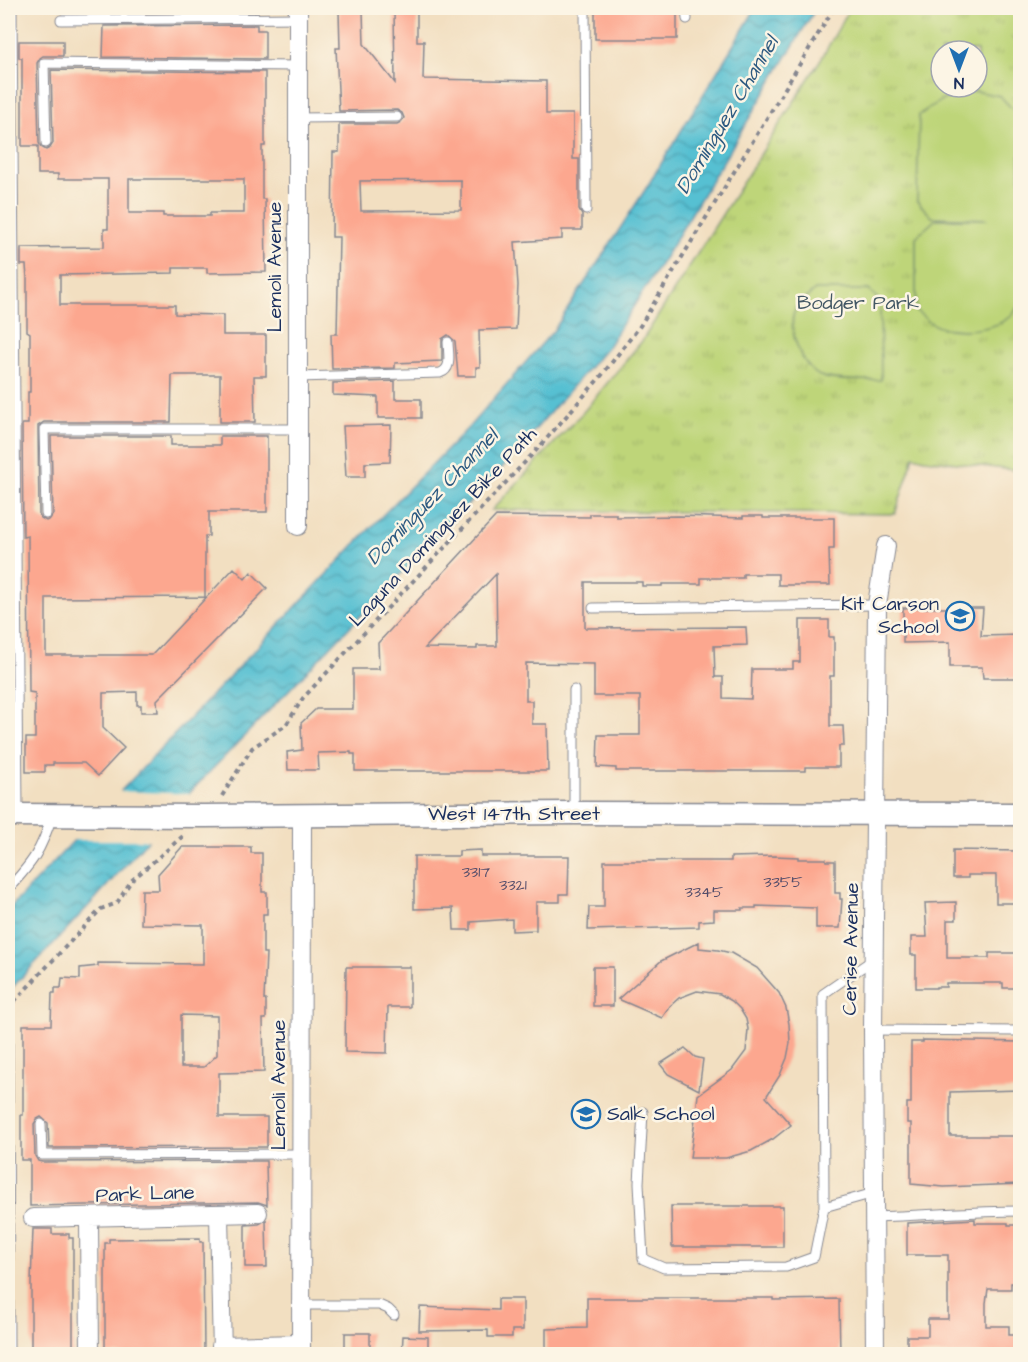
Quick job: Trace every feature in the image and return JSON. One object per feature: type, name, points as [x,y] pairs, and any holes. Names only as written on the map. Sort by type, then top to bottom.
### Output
[{"type":"street","name":"Lemoli Avenue","points":[[297,13],[298,526]]},
{"type":"street","name":"Cerise Avenue","points":[[875,1354],[874,814],[877,605],[886,546]]},
{"type":"street","name":"West 147th Street","points":[[13,815],[1020,814]]},
{"type":"street","name":"Lemoli Avenue","points":[[301,1349],[302,815]]},
{"type":"street","name":"Park Lane","points":[[33,1218],[258,1213]]},
{"type":"street","points":[[219,1214],[221,1350],[301,1349]]},
{"type":"street","points":[[89,1218],[90,1354]]},
{"type":"lane","points":[[12,8],[13,815]]},
{"type":"lane","points":[[585,8],[586,210]]},
{"type":"lane","points":[[686,8],[687,20]]},
{"type":"lane","points":[[61,20],[297,13]]},
{"type":"lane","points":[[46,143],[44,63],[297,66]]},
{"type":"lane","points":[[297,118],[397,117]]},
{"type":"lane","points":[[298,377],[440,373],[448,367],[448,342]]},
{"type":"lane","points":[[46,514],[44,429],[298,429]]},
{"type":"lane","points":[[593,608],[877,605]]},
{"type":"lane","points":[[574,690],[574,813]]},
{"type":"lane","points":[[8,889],[38,853],[44,842],[52,815]]},
{"type":"lane","points":[[643,1112],[639,1183],[643,1259],[664,1268],[788,1266],[814,1257],[824,1207],[823,994],[874,959]]},
{"type":"lane","points":[[873,1030],[1020,1031]]},
{"type":"lane","points":[[8,1037],[9,1354]]},
{"type":"lane","points":[[41,1124],[42,1155],[301,1154]]},
{"type":"lane","points":[[824,1207],[874,1193]]},
{"type":"lane","points":[[874,1217],[963,1211],[1020,1211]]},
{"type":"lane","points":[[301,1305],[379,1305],[394,1315]]},
{"type":"path","name":"Laguna Dominguez Bike Path","points":[[8,1008],[101,909],[117,903],[131,881],[223,794],[252,748],[286,725],[303,698],[542,444],[602,375],[640,326],[834,8]]},
{"type":"green space","name":"Bodger Park","points":[[850,8],[1020,8],[1020,471],[914,456],[895,514],[492,510],[585,410],[642,341],[821,59]]},
{"type":"green space","points":[[989,94],[1000,96],[1020,117],[1020,217],[1018,219],[1020,302],[1015,312],[1007,319],[986,328],[961,330],[939,327],[916,311],[916,237],[936,219],[988,219],[932,217],[917,201],[919,115],[942,100],[989,99]]},
{"type":"green space","points":[[815,290],[869,290],[880,301],[881,380],[826,378],[813,372],[807,365],[794,337],[793,318],[797,307]]},
{"type":"water","name":"Dominguez Channel","points":[[756,8],[816,8],[609,345],[487,485],[197,785],[8,992],[8,910],[468,428],[554,330],[645,190]]},
{"type":"pier","points":[[116,791],[193,794],[152,840],[70,840]]},
{"type":"building","points":[[104,8],[257,8],[257,12],[104,13]]},
{"type":"building","points":[[394,8],[417,8],[417,41],[424,41],[423,79],[546,81],[546,114],[573,114],[573,159],[579,159],[579,210],[582,215],[582,230],[562,230],[562,239],[515,242],[518,285],[516,329],[479,330],[480,367],[476,367],[476,376],[458,376],[455,341],[448,335],[442,339],[442,361],[395,363],[395,368],[332,369],[331,334],[337,334],[339,237],[332,237],[333,152],[339,152],[339,124],[397,124],[404,118],[397,110],[339,111],[336,48],[340,48],[339,11],[363,11],[364,44],[395,83]],"holes":[[[461,180],[461,210],[361,211],[360,181]]]},
{"type":"building","points":[[595,8],[677,8],[677,39],[595,39]]},
{"type":"building","points":[[257,25],[257,30],[265,30],[265,59],[103,57],[104,26]]},
{"type":"building","points":[[19,41],[63,41],[63,56],[43,56],[37,63],[39,143],[46,150],[53,143],[51,70],[265,72],[262,199],[265,199],[266,272],[207,273],[207,268],[173,268],[173,273],[60,275],[60,305],[175,305],[175,314],[223,315],[223,335],[266,335],[266,376],[254,376],[255,422],[220,422],[220,375],[172,375],[171,422],[44,422],[38,426],[39,514],[46,521],[53,514],[51,436],[171,436],[171,445],[220,445],[220,436],[267,436],[267,512],[209,512],[209,536],[205,536],[205,597],[46,598],[46,655],[152,655],[234,568],[245,579],[251,572],[267,588],[157,700],[158,712],[141,712],[141,705],[137,705],[137,692],[103,693],[103,728],[124,748],[98,776],[84,763],[53,763],[53,765],[45,765],[45,772],[26,772],[26,738],[35,738],[35,693],[29,692],[28,536],[23,537],[22,424],[28,424],[30,333],[27,331],[26,265],[21,265],[21,248],[104,247],[104,229],[108,229],[108,179],[58,179],[58,174],[38,174],[38,146],[22,146],[22,58],[19,58]],"holes":[[[129,179],[244,179],[244,213],[210,213],[210,216],[129,213]]]},
{"type":"building","points":[[395,381],[395,399],[421,399],[421,418],[378,418],[378,397],[333,395],[333,383]]},
{"type":"building","points":[[391,425],[390,462],[365,463],[365,477],[346,477],[343,426]]},
{"type":"building","points":[[590,514],[616,514],[616,517],[834,518],[834,549],[829,549],[830,585],[778,585],[778,574],[743,574],[743,578],[701,578],[701,584],[662,584],[662,586],[642,586],[642,582],[585,582],[585,628],[746,627],[747,645],[714,646],[715,677],[723,677],[723,698],[751,699],[752,669],[793,669],[793,662],[800,662],[800,620],[829,620],[829,637],[834,637],[834,676],[830,676],[830,726],[843,726],[844,746],[839,746],[839,767],[805,767],[805,771],[616,771],[616,768],[597,767],[598,735],[640,735],[640,696],[594,696],[594,664],[526,663],[526,701],[532,701],[532,724],[547,724],[548,771],[355,771],[355,754],[351,752],[318,753],[319,770],[288,770],[287,752],[302,750],[301,723],[316,709],[353,709],[353,669],[379,669],[378,643],[496,516],[590,517]],"holes":[[[496,574],[497,646],[477,646],[477,649],[425,648]]]},
{"type":"building","points":[[903,608],[983,608],[981,636],[1020,635],[1020,678],[983,678],[982,667],[950,667],[950,642],[903,643]]},
{"type":"building","points":[[182,847],[251,847],[251,853],[262,853],[262,892],[267,892],[267,914],[263,914],[263,953],[266,953],[264,1000],[266,1000],[266,1019],[263,1019],[264,1072],[219,1073],[219,1117],[267,1117],[267,1147],[49,1148],[48,1123],[41,1117],[34,1124],[35,1156],[38,1161],[42,1162],[266,1161],[267,1205],[258,1202],[30,1206],[30,1160],[21,1160],[23,1025],[51,1025],[52,993],[55,993],[55,988],[61,988],[62,978],[80,979],[80,968],[98,966],[98,963],[203,964],[203,925],[141,924],[142,890],[159,890],[158,874]],"holes":[[[181,1015],[217,1016],[217,1055],[204,1067],[181,1067]]]},
{"type":"building","points":[[481,850],[481,856],[569,856],[568,894],[560,894],[560,902],[536,902],[536,930],[512,931],[512,919],[471,922],[471,930],[454,930],[453,908],[414,909],[414,856],[459,856],[459,851]]},
{"type":"building","points":[[953,850],[1020,851],[1020,903],[996,903],[996,875],[968,875],[968,878],[953,878]]},
{"type":"building","points":[[774,856],[835,861],[835,893],[840,893],[840,899],[842,899],[840,928],[816,928],[816,908],[756,906],[756,908],[742,908],[742,910],[714,910],[714,920],[699,921],[699,927],[588,930],[589,907],[604,907],[604,861],[731,861],[731,857]]},
{"type":"building","points":[[956,902],[956,920],[947,920],[947,958],[989,958],[989,953],[1020,953],[1020,988],[1003,988],[1003,983],[946,983],[946,987],[916,988],[916,955],[911,955],[911,937],[927,937],[925,903]]},
{"type":"building","points":[[699,942],[699,948],[731,953],[757,968],[779,993],[786,1008],[789,1024],[790,1043],[787,1058],[780,1075],[766,1097],[791,1125],[773,1139],[751,1151],[726,1158],[690,1158],[698,1095],[732,1070],[746,1051],[748,1029],[746,1019],[740,1009],[720,994],[697,991],[679,998],[662,1018],[618,999],[661,961]]},
{"type":"building","points":[[346,967],[410,967],[410,1007],[388,1007],[387,1053],[345,1052]]},
{"type":"building","points":[[593,967],[613,967],[613,1006],[593,1006]]},
{"type":"building","points":[[923,1040],[1020,1042],[1020,1090],[950,1092],[950,1136],[1020,1136],[1020,1184],[944,1187],[911,1184],[911,1123],[907,1123],[907,1103],[911,1103],[911,1042],[923,1042]]},
{"type":"building","points":[[685,1048],[695,1057],[703,1059],[699,1090],[668,1074],[660,1064]]},
{"type":"building","points":[[671,1206],[783,1206],[783,1247],[672,1247]]},
{"type":"building","points":[[975,1219],[975,1223],[1020,1225],[1020,1283],[1011,1283],[1011,1289],[988,1289],[986,1326],[1009,1326],[1009,1335],[1020,1335],[1020,1354],[907,1354],[907,1336],[928,1336],[928,1319],[948,1319],[948,1255],[907,1255],[907,1223]]},
{"type":"building","points":[[266,1220],[267,1267],[245,1267],[245,1225],[259,1224]]},
{"type":"building","points":[[33,1229],[52,1229],[52,1234],[69,1234],[69,1238],[73,1238],[73,1354],[31,1354]]},
{"type":"building","points":[[200,1238],[200,1242],[203,1242],[204,1354],[105,1354],[105,1243],[109,1243],[109,1239]]},
{"type":"building","points":[[587,1298],[839,1299],[840,1354],[546,1354],[546,1329],[587,1328]]},
{"type":"building","points":[[498,1299],[523,1299],[523,1330],[512,1330],[512,1337],[488,1337],[488,1330],[419,1331],[420,1307],[498,1310]]},
{"type":"building","points":[[345,1333],[370,1333],[370,1354],[345,1354]]},
{"type":"building","points":[[403,1336],[428,1337],[428,1354],[402,1354]]},
{"type":"place","name":"Kit Carson School","points":[[960,616]]},
{"type":"place","name":"Salk School","points":[[586,1114]]}]
